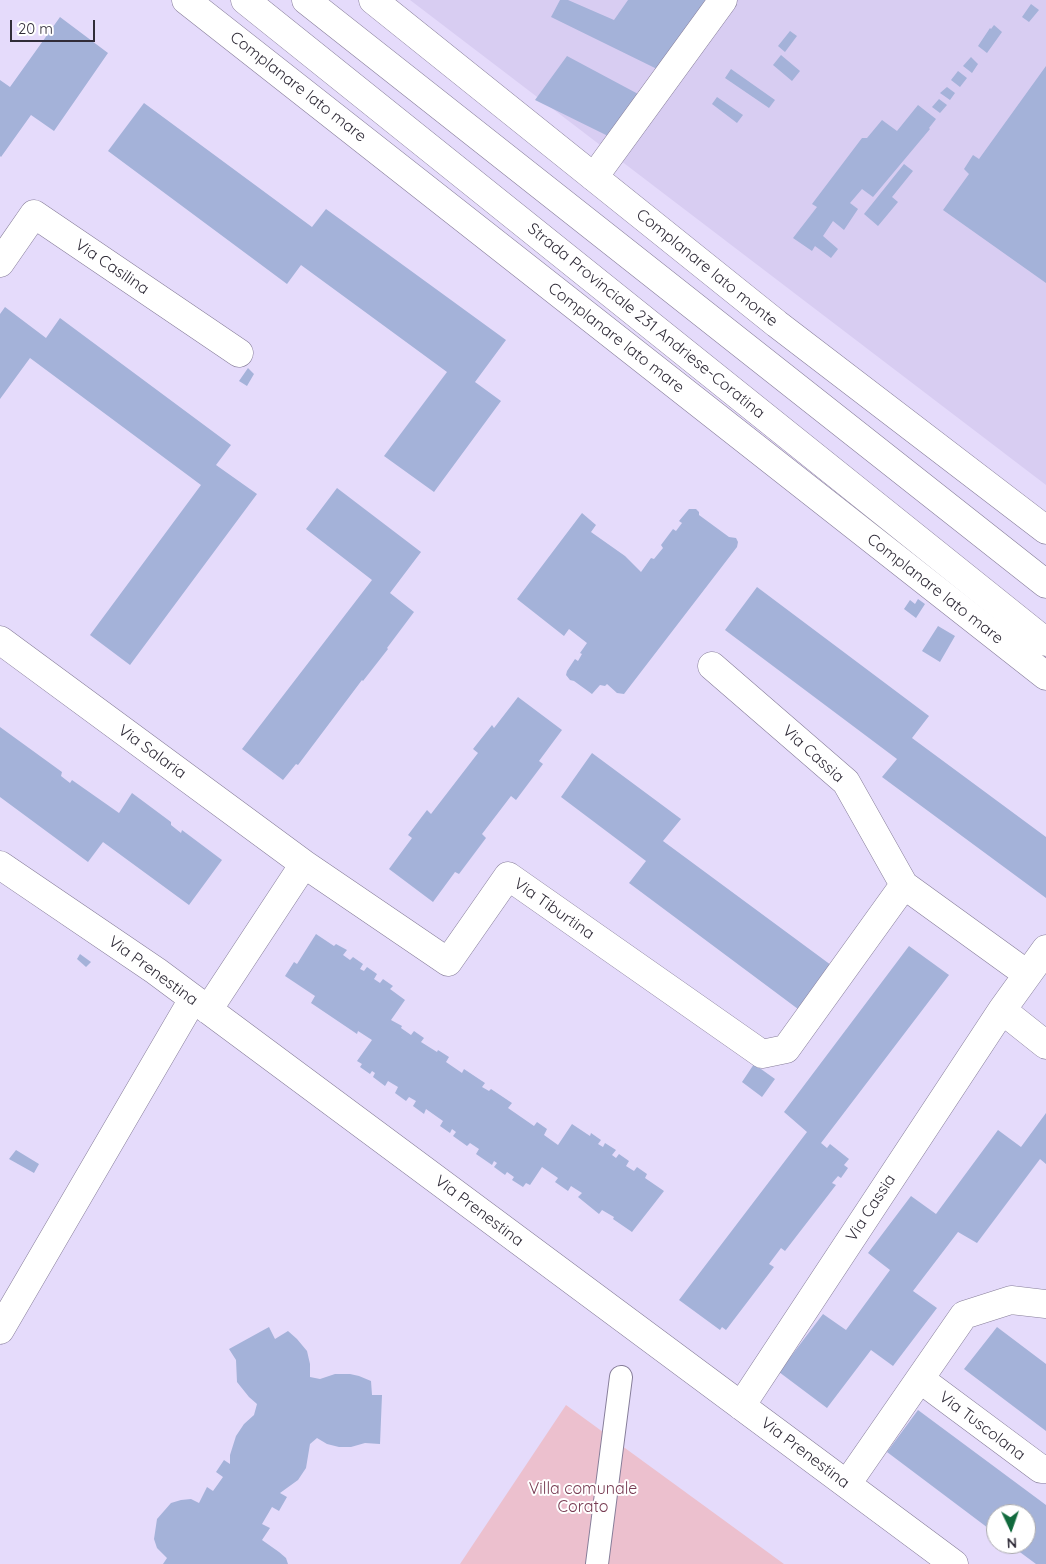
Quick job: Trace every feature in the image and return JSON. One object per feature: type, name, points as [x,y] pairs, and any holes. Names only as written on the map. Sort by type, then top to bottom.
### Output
[{"type":"main road","name":"Complanare lato mare","points":[[186,0],[1046,676]]},
{"type":"main road","name":"Strada Provinciale 231 Andriese-Coratina","points":[[245,0],[1046,642]]},
{"type":"main road","points":[[306,0],[1046,584]]},
{"type":"main road","name":"Complanare lato monte","points":[[372,0],[777,324],[1046,530]]},
{"type":"main road","points":[[594,177],[723,0]]},
{"type":"main road","name":"Via Casilina","points":[[0,263],[34,214],[239,353]]},
{"type":"main road","name":"Via Salaria","points":[[0,640],[304,864]]},
{"type":"main road","name":"Via Cassia","points":[[712,666],[846,782],[904,885],[1027,974]]},
{"type":"main road","points":[[0,1330],[200,1004],[304,864]]},
{"type":"main road","name":"Via Tiburtina","points":[[304,864],[448,962],[508,876],[762,1054],[786,1049],[904,885]]},
{"type":"main road","name":"Via Prenestina","points":[[0,865],[156,971],[954,1564]]},
{"type":"main road","name":"Via Cassia","points":[[741,1406],[1002,1010],[1046,949]]},
{"type":"main road","points":[[1002,1010],[1046,1045]]},
{"type":"main road","points":[[847,1484],[964,1315],[1011,1300],[1046,1304]]},
{"type":"main road","name":"Via Tuscolana","points":[[920,1379],[1041,1469],[1046,1469]]},
{"type":"street","points":[[597,1564],[620,1377]]},
{"type":"shaded area","points":[[410,0],[1046,0],[1046,485]]},
{"type":"green space","name":"Villa comunale Corato","points":[[566,1405],[784,1564],[460,1564]]},
{"type":"building","points":[[560,0],[568,0],[614,20],[628,0],[706,0],[657,69],[551,17]]},
{"type":"building","points":[[1031,4],[1039,10],[1029,22],[1022,17]]},
{"type":"building","points":[[60,17],[108,53],[54,131],[31,115],[1,157],[0,80],[10,87]]},
{"type":"building","points":[[994,25],[1002,32],[987,53],[978,46]]},
{"type":"building","points":[[790,31],[797,36],[785,52],[778,46]]},
{"type":"building","points":[[781,55],[800,71],[792,81],[773,65]]},
{"type":"building","points":[[567,56],[640,95],[608,136],[535,100]]},
{"type":"building","points":[[971,57],[978,64],[972,73],[963,66]]},
{"type":"building","points":[[1046,66],[1046,283],[943,210],[969,174],[964,169],[973,155],[979,159]]},
{"type":"building","points":[[731,69],[775,100],[769,108],[725,78]]},
{"type":"building","points":[[958,71],[967,78],[960,87],[951,80]]},
{"type":"building","points":[[947,87],[955,93],[950,100],[940,93]]},
{"type":"building","points":[[717,97],[743,115],[737,123],[712,104]]},
{"type":"building","points":[[939,99],[947,105],[940,113],[932,107]]},
{"type":"building","points":[[144,103],[312,227],[326,209],[506,340],[475,382],[501,401],[434,492],[384,456],[447,372],[301,265],[287,284],[108,151]]},
{"type":"building","points":[[918,105],[936,119],[930,129],[873,197],[862,189],[850,203],[858,209],[844,230],[833,221],[823,236],[838,249],[831,258],[815,246],[812,251],[793,238],[817,207],[812,204],[862,138],[867,138],[882,120],[897,131]]},
{"type":"building","points":[[904,164],[913,171],[892,197],[898,202],[878,226],[864,214]]},
{"type":"building","points":[[5,307],[46,338],[60,318],[231,445],[216,465],[257,494],[130,665],[90,635],[201,485],[30,358],[0,399],[0,314]]},
{"type":"building","points":[[248,368],[254,374],[247,386],[239,381]]},
{"type":"building","points":[[337,488],[421,552],[390,593],[414,612],[388,649],[362,680],[298,765],[296,764],[283,780],[242,749],[372,580],[306,529]]},
{"type":"building","points":[[689,509],[696,509],[699,515],[729,537],[736,538],[738,542],[737,547],[624,694],[617,693],[607,684],[605,686],[600,685],[592,694],[570,680],[566,675],[575,659],[578,661],[582,654],[580,653],[587,643],[569,629],[564,636],[517,599],[582,513],[596,525],[591,532],[625,556],[641,572],[651,558],[654,559],[663,548],[661,545],[673,529],[676,531],[682,523],[679,521]]},
{"type":"building","points":[[757,587],[929,716],[912,738],[1046,837],[1046,898],[882,777],[897,759],[725,630]]},
{"type":"building","points":[[918,599],[925,604],[916,618],[904,609],[910,600],[915,604]]},
{"type":"building","points":[[938,626],[955,636],[940,662],[922,651]]},
{"type":"building","points":[[518,697],[562,730],[539,761],[543,764],[516,800],[511,796],[482,834],[486,838],[459,874],[455,872],[433,902],[389,869],[412,838],[408,835],[427,810],[431,814],[478,753],[473,749],[492,725],[494,728]]},
{"type":"building","points":[[0,727],[62,772],[61,776],[70,783],[72,780],[119,813],[132,793],[171,822],[171,825],[181,833],[182,830],[222,860],[189,905],[103,842],[88,862],[0,797]]},
{"type":"building","points":[[592,753],[681,819],[663,841],[835,968],[802,1012],[629,883],[646,861],[561,797]]},
{"type":"building","points":[[316,934],[334,946],[336,944],[347,950],[343,955],[350,960],[353,957],[363,964],[360,969],[364,971],[367,967],[377,974],[374,979],[380,983],[383,979],[393,986],[390,989],[405,1000],[391,1020],[402,1026],[401,1028],[411,1035],[414,1031],[424,1038],[421,1042],[449,1057],[446,1062],[462,1073],[464,1069],[485,1083],[482,1087],[489,1091],[491,1089],[512,1103],[508,1108],[534,1126],[537,1122],[547,1129],[544,1135],[558,1145],[572,1124],[590,1136],[591,1133],[601,1140],[598,1144],[603,1147],[605,1143],[616,1150],[612,1155],[616,1158],[619,1154],[629,1161],[626,1166],[634,1171],[637,1167],[647,1174],[645,1178],[664,1191],[632,1232],[602,1210],[599,1214],[578,1197],[582,1193],[571,1186],[568,1191],[555,1182],[558,1178],[542,1167],[530,1185],[526,1183],[523,1187],[512,1180],[514,1177],[507,1172],[505,1175],[494,1167],[497,1163],[494,1161],[492,1165],[476,1154],[479,1149],[470,1143],[467,1146],[453,1136],[456,1132],[452,1129],[450,1133],[440,1126],[443,1121],[426,1109],[424,1114],[413,1106],[416,1101],[409,1097],[406,1101],[395,1093],[398,1087],[388,1081],[385,1086],[373,1077],[375,1073],[372,1071],[370,1074],[360,1067],[362,1064],[357,1061],[372,1040],[358,1031],[357,1034],[311,1003],[315,996],[285,976],[294,962],[297,964]]},
{"type":"building","points":[[909,946],[949,975],[821,1143],[827,1148],[830,1144],[849,1159],[844,1165],[848,1168],[841,1178],[838,1176],[832,1183],[836,1185],[785,1251],[781,1248],[769,1264],[774,1267],[726,1330],[722,1327],[720,1330],[679,1300],[807,1132],[784,1112]]},
{"type":"building","points":[[80,954],[91,962],[86,967],[77,959]]},
{"type":"building","points":[[754,1064],[775,1079],[762,1097],[742,1082]]},
{"type":"building","points":[[1046,1113],[1046,1164],[1040,1159],[977,1243],[958,1232],[913,1291],[937,1308],[893,1366],[871,1350],[827,1408],[779,1372],[823,1314],[846,1330],[890,1270],[868,1253],[911,1196],[936,1214],[998,1130],[1021,1147]]},
{"type":"building","points":[[16,1150],[39,1164],[34,1173],[9,1159]]},
{"type":"building","points":[[269,1327],[275,1339],[288,1331],[307,1351],[310,1377],[320,1379],[335,1374],[350,1374],[371,1381],[372,1395],[382,1395],[380,1444],[365,1443],[351,1447],[339,1447],[327,1444],[317,1438],[310,1444],[306,1468],[298,1480],[280,1493],[287,1497],[279,1511],[272,1507],[262,1524],[270,1528],[262,1540],[286,1558],[288,1564],[163,1564],[167,1558],[157,1548],[154,1539],[157,1519],[171,1503],[191,1499],[199,1503],[207,1487],[213,1491],[223,1477],[216,1472],[224,1460],[230,1464],[230,1455],[236,1436],[244,1424],[254,1415],[257,1404],[237,1382],[236,1360],[229,1349]]},
{"type":"building","points":[[997,1327],[1046,1364],[1046,1431],[964,1369]]},
{"type":"building","points":[[918,1410],[1046,1505],[1046,1564],[1036,1564],[1022,1554],[1036,1554],[1036,1504],[986,1504],[986,1526],[887,1452]]}]
